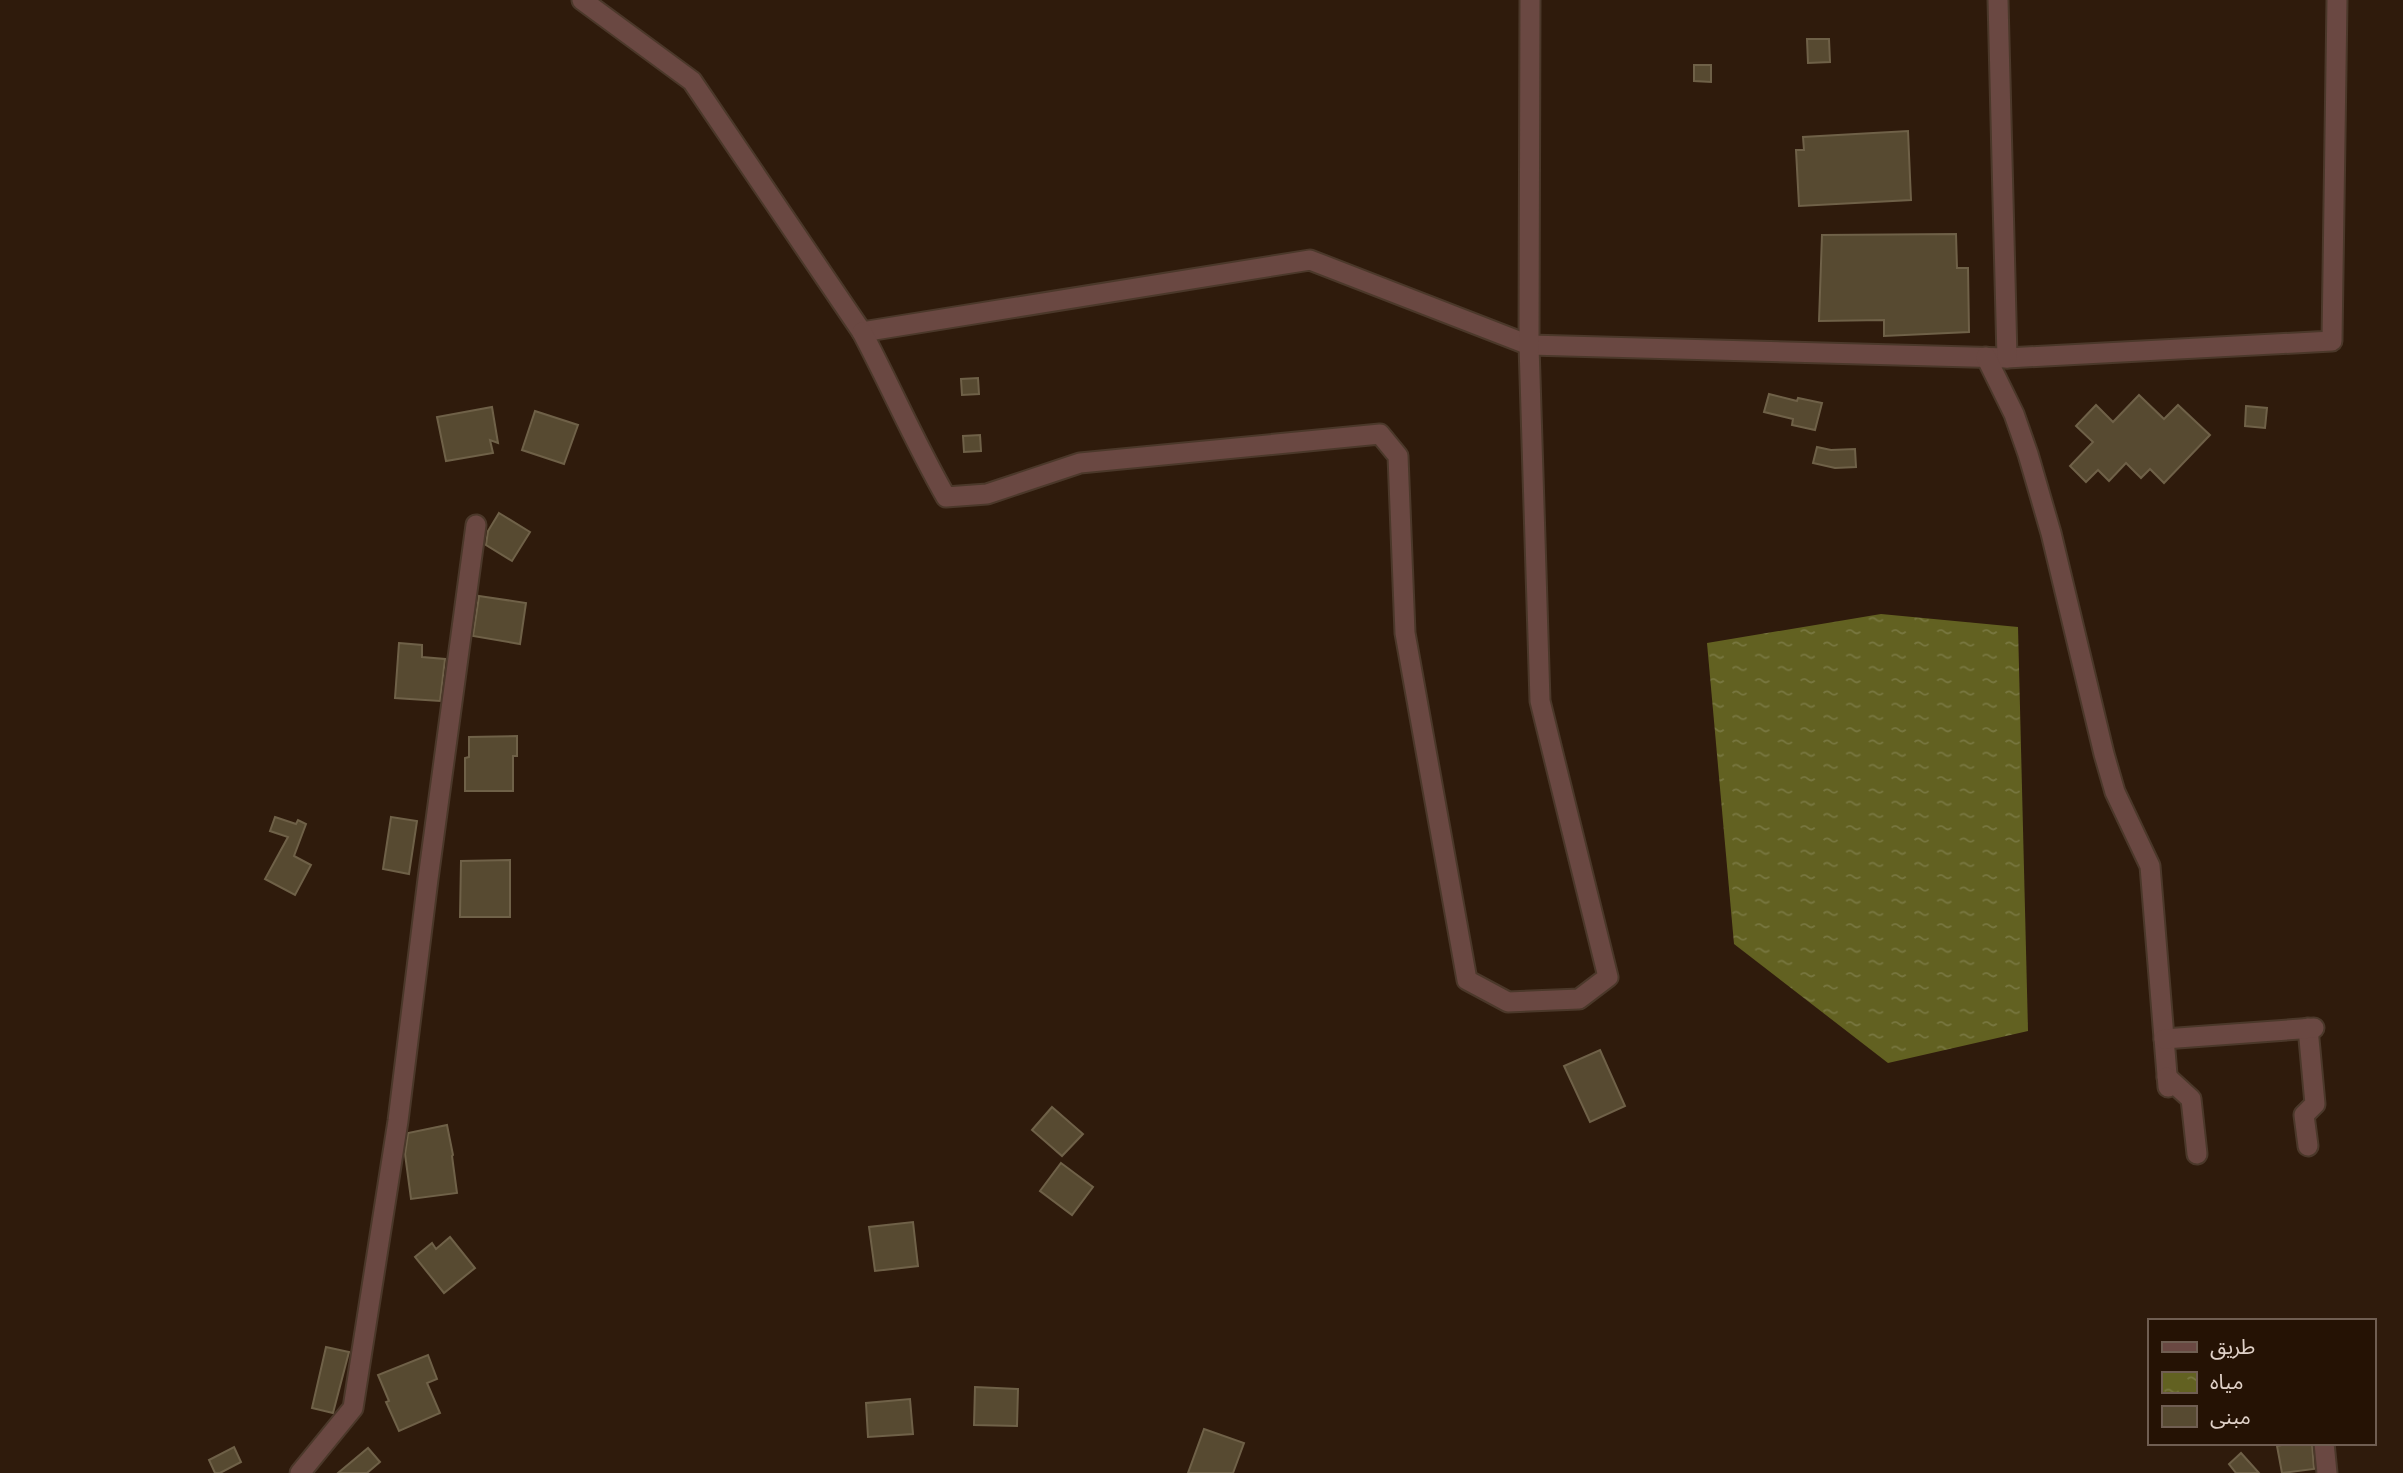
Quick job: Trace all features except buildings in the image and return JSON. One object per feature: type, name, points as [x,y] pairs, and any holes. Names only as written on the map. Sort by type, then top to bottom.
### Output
[{"type":"street","points":[[582,0],[692,82],[862,332],[946,497],[987,494],[1080,463],[1380,435],[1398,456],[1405,633],[1467,980],[1508,1002],[1579,999],[1608,978],[1540,701],[1529,345],[1530,0]]},
{"type":"street","points":[[1998,0],[2007,358]]},
{"type":"street","points":[[862,332],[1310,260],[1529,345],[2007,358],[2332,341],[2337,0]]},
{"type":"street","points":[[1986,357],[2014,414],[2028,454],[2051,533],[2115,792],[2150,866],[2168,1082],[2191,1099],[2197,1154]]},
{"type":"street","points":[[299,1473],[353,1408],[398,1121],[476,525]]},
{"type":"street","points":[[2164,1039],[2311,1028],[2315,1104],[2304,1115],[2308,1146]]},
{"type":"street","points":[[2324,1445],[2327,1473]]},
{"type":"water","points":[[1881,614],[2018,627],[2028,1031],[1888,1063],[1734,944],[1707,643]]}]
